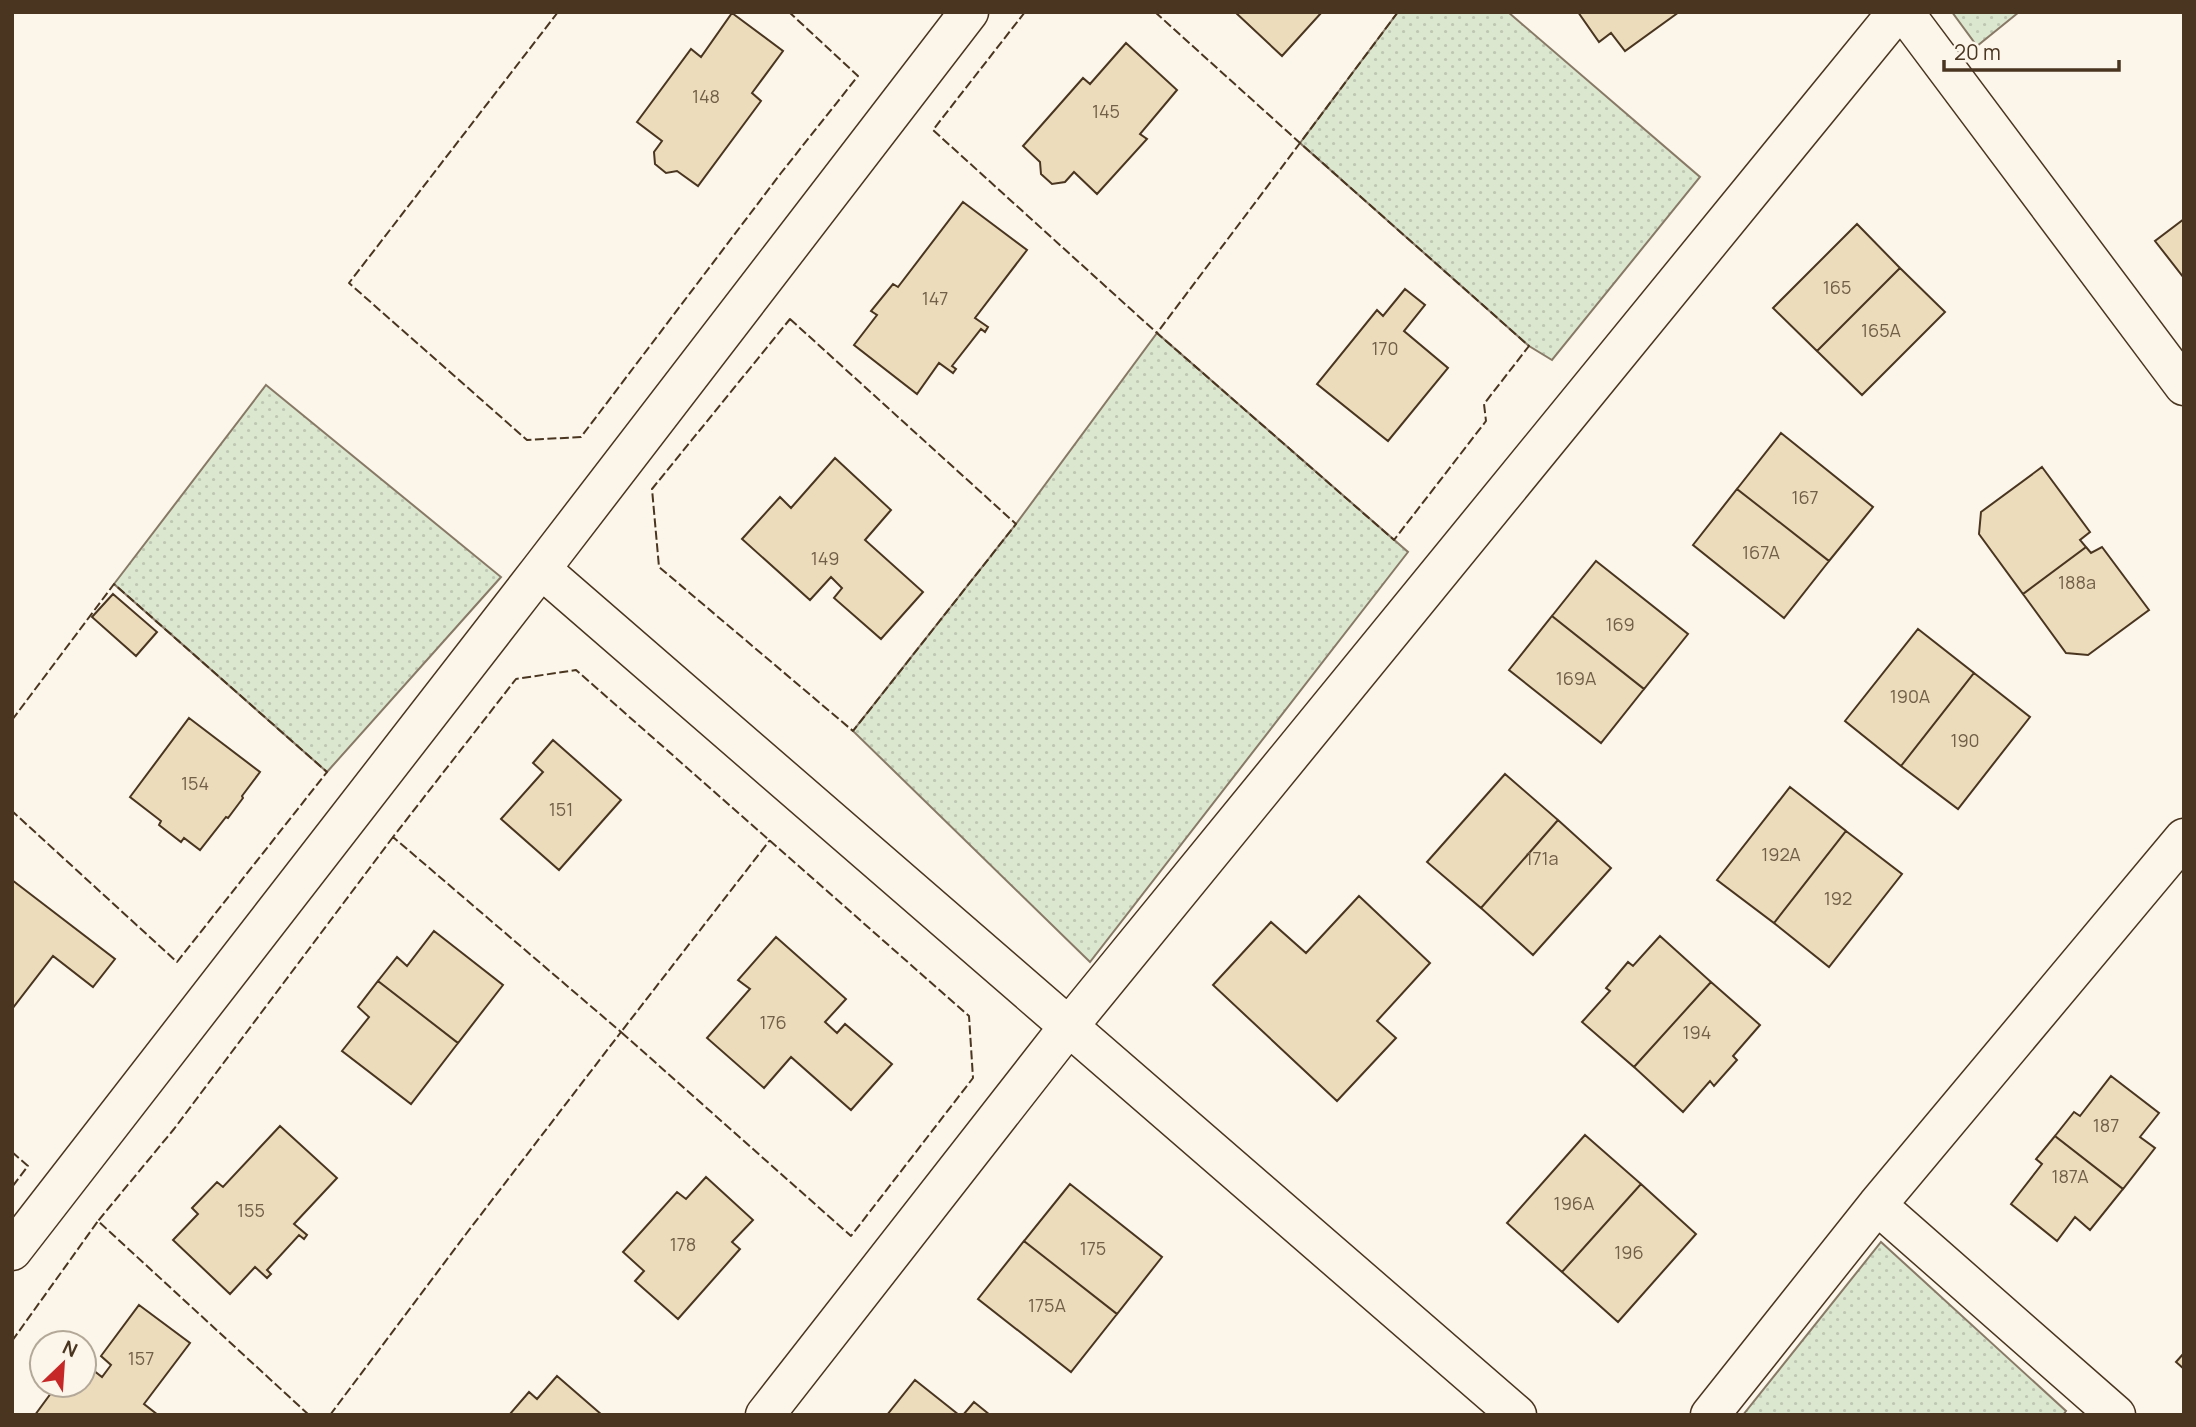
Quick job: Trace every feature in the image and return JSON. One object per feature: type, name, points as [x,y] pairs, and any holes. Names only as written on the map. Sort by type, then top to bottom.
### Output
[{"type":"street","points":[[12,1251],[969,12]]},
{"type":"street","points":[[765,1415],[1069,1026],[1897,12]]},
{"type":"street","points":[[1904,12],[2184,386]]},
{"type":"street","points":[[541,569],[1517,1415]]},
{"type":"street","points":[[1710,1415],[1877,1205],[2184,838]]},
{"type":"street","points":[[1877,1205],[2116,1415]]},
{"type":"green space","points":[[1398,12],[1508,12],[1700,177],[1552,360],[1529,346],[1300,143]]},
{"type":"green space","points":[[1952,12],[2019,12],[1977,46]]},
{"type":"green space","points":[[1157,333],[1408,552],[1090,962],[853,731],[1016,524]]},
{"type":"green space","points":[[266,385],[501,577],[327,772],[114,584]]},
{"type":"green space","points":[[1881,1242],[2066,1411],[2063,1415],[1743,1415]]},
{"type":"building","points":[[1235,12],[1322,12],[1282,56]]},
{"type":"building","points":[[1578,12],[1679,12],[1625,51],[1611,33],[1599,42]]},
{"type":"building","points":[[732,13],[783,51],[752,93],[761,101],[698,186],[677,171],[666,173],[655,164],[654,152],[662,141],[637,122],[691,49],[701,57]]},
{"type":"building","points":[[1126,43],[1177,90],[1140,134],[1147,139],[1097,194],[1074,172],[1065,182],[1052,184],[1041,174],[1040,162],[1023,146],[1083,78],[1090,84]]},
{"type":"building","points":[[963,202],[1027,250],[975,318],[988,327],[985,332],[981,329],[952,366],[956,369],[953,373],[939,363],[917,394],[854,345],[877,315],[871,311],[893,284],[898,287]]},
{"type":"building","points":[[2184,219],[2184,278],[2155,241]]},
{"type":"building","points":[[1857,224],[1900,268],[1817,351],[1773,308]]},
{"type":"building","points":[[1900,268],[1945,312],[1862,395],[1817,351]]},
{"type":"building","points":[[1405,289],[1425,305],[1404,331],[1448,368],[1388,441],[1317,384],[1377,310],[1383,316]]},
{"type":"building","points":[[1781,433],[1873,507],[1829,561],[1737,489]]},
{"type":"building","points":[[835,458],[891,510],[865,540],[923,592],[881,639],[834,598],[842,588],[831,577],[810,600],[742,539],[780,497],[791,508]]},
{"type":"building","points":[[2042,467],[2090,532],[2080,540],[2086,547],[2023,594],[1979,534],[1981,512]]},
{"type":"building","points":[[1737,489],[1829,561],[1784,618],[1693,545]]},
{"type":"building","points":[[2086,547],[2091,553],[2102,547],[2149,610],[2088,655],[2066,653],[2023,594]]},
{"type":"building","points":[[1596,561],[1688,634],[1644,689],[1552,616]]},
{"type":"building","points":[[113,594],[157,632],[136,656],[92,617]]},
{"type":"building","points":[[1552,616],[1644,689],[1601,743],[1509,670]]},
{"type":"building","points":[[1918,629],[1974,673],[1901,766],[1845,721]]},
{"type":"building","points":[[1974,673],[2030,717],[1958,809],[1901,766]]},
{"type":"building","points":[[189,718],[260,772],[228,818],[226,817],[200,850],[184,838],[181,842],[159,825],[161,821],[130,797]]},
{"type":"building","points":[[553,740],[621,800],[559,870],[501,819],[543,772],[533,763]]},
{"type":"building","points":[[1505,774],[1558,820],[1481,908],[1427,862]]},
{"type":"building","points":[[1790,787],[1846,831],[1774,923],[1717,880]]},
{"type":"building","points":[[1558,820],[1611,868],[1533,955],[1481,908]]},
{"type":"building","points":[[1846,831],[1902,874],[1829,967],[1774,923]]},
{"type":"building","points":[[12,880],[115,959],[93,987],[53,956],[12,1009]]},
{"type":"building","points":[[1359,896],[1430,963],[1377,1021],[1396,1038],[1337,1101],[1213,985],[1271,922],[1306,953]]},
{"type":"building","points":[[434,931],[503,985],[458,1043],[378,981],[397,957],[407,966]]},
{"type":"building","points":[[1660,936],[1711,982],[1634,1067],[1582,1022],[1610,991],[1606,988],[1628,962],[1633,966]]},
{"type":"building","points":[[776,937],[846,999],[825,1022],[837,1033],[845,1024],[892,1064],[851,1110],[791,1057],[764,1088],[707,1038],[750,989],[738,980]]},
{"type":"building","points":[[378,981],[458,1043],[411,1104],[342,1051],[369,1017],[358,1007]]},
{"type":"building","points":[[1711,982],[1760,1025],[1733,1056],[1737,1060],[1714,1086],[1710,1081],[1683,1112],[1634,1067]]},
{"type":"building","points":[[2111,1076],[2159,1113],[2140,1137],[2155,1148],[2123,1189],[2055,1136],[2074,1112],[2080,1116]]},
{"type":"building","points":[[280,1126],[337,1178],[294,1224],[307,1235],[304,1239],[299,1235],[267,1270],[271,1274],[267,1278],[255,1267],[230,1294],[173,1240],[198,1214],[192,1208],[217,1182],[223,1187]]},
{"type":"building","points":[[1585,1135],[1641,1184],[1562,1272],[1507,1223]]},
{"type":"building","points":[[2055,1136],[2123,1189],[2090,1230],[2075,1217],[2057,1241],[2011,1204],[2042,1164],[2036,1159]]},
{"type":"building","points":[[706,1177],[753,1220],[732,1242],[740,1249],[678,1319],[635,1281],[644,1271],[623,1252],[677,1192],[686,1199]]},
{"type":"building","points":[[1070,1184],[1162,1257],[1117,1314],[1024,1241]]},
{"type":"building","points":[[1641,1184],[1696,1234],[1618,1322],[1562,1272]]},
{"type":"building","points":[[1024,1241],[1117,1314],[1071,1372],[978,1299]]},
{"type":"building","points":[[139,1305],[190,1343],[144,1404],[158,1415],[35,1415],[47,1399],[98,1399],[98,1374],[102,1377],[111,1365],[101,1356]]},
{"type":"building","points":[[2184,1353],[2184,1369],[2176,1362]]},
{"type":"building","points":[[557,1376],[602,1415],[509,1415],[529,1392],[537,1399]]},
{"type":"building","points":[[915,1380],[959,1415],[887,1415]]},
{"type":"building","points":[[974,1402],[990,1415],[963,1415]]},
{"type":"fence","points":[[558,12],[349,283],[527,440],[581,437],[858,76],[789,12]]},
{"type":"fence","points":[[1025,12],[933,130],[1157,333],[1394,540],[1486,421],[1484,404],[1529,346],[1300,143],[1157,333]]},
{"type":"fence","points":[[1155,12],[1300,143],[1398,12]]},
{"type":"fence","points":[[790,319],[1016,524],[853,731],[659,567],[652,489],[790,319]]},
{"type":"fence","points":[[12,720],[114,584],[327,772],[177,962],[12,811]]},
{"type":"fence","points":[[330,1415],[621,1032],[393,837],[516,679],[576,670],[969,1016],[973,1078],[851,1236],[621,1032],[770,840]]},
{"type":"fence","points":[[309,1415],[98,1221],[174,1129],[393,837]]},
{"type":"fence","points":[[12,1152],[28,1166],[12,1187]]},
{"type":"fence","points":[[12,1341],[98,1221]]}]
